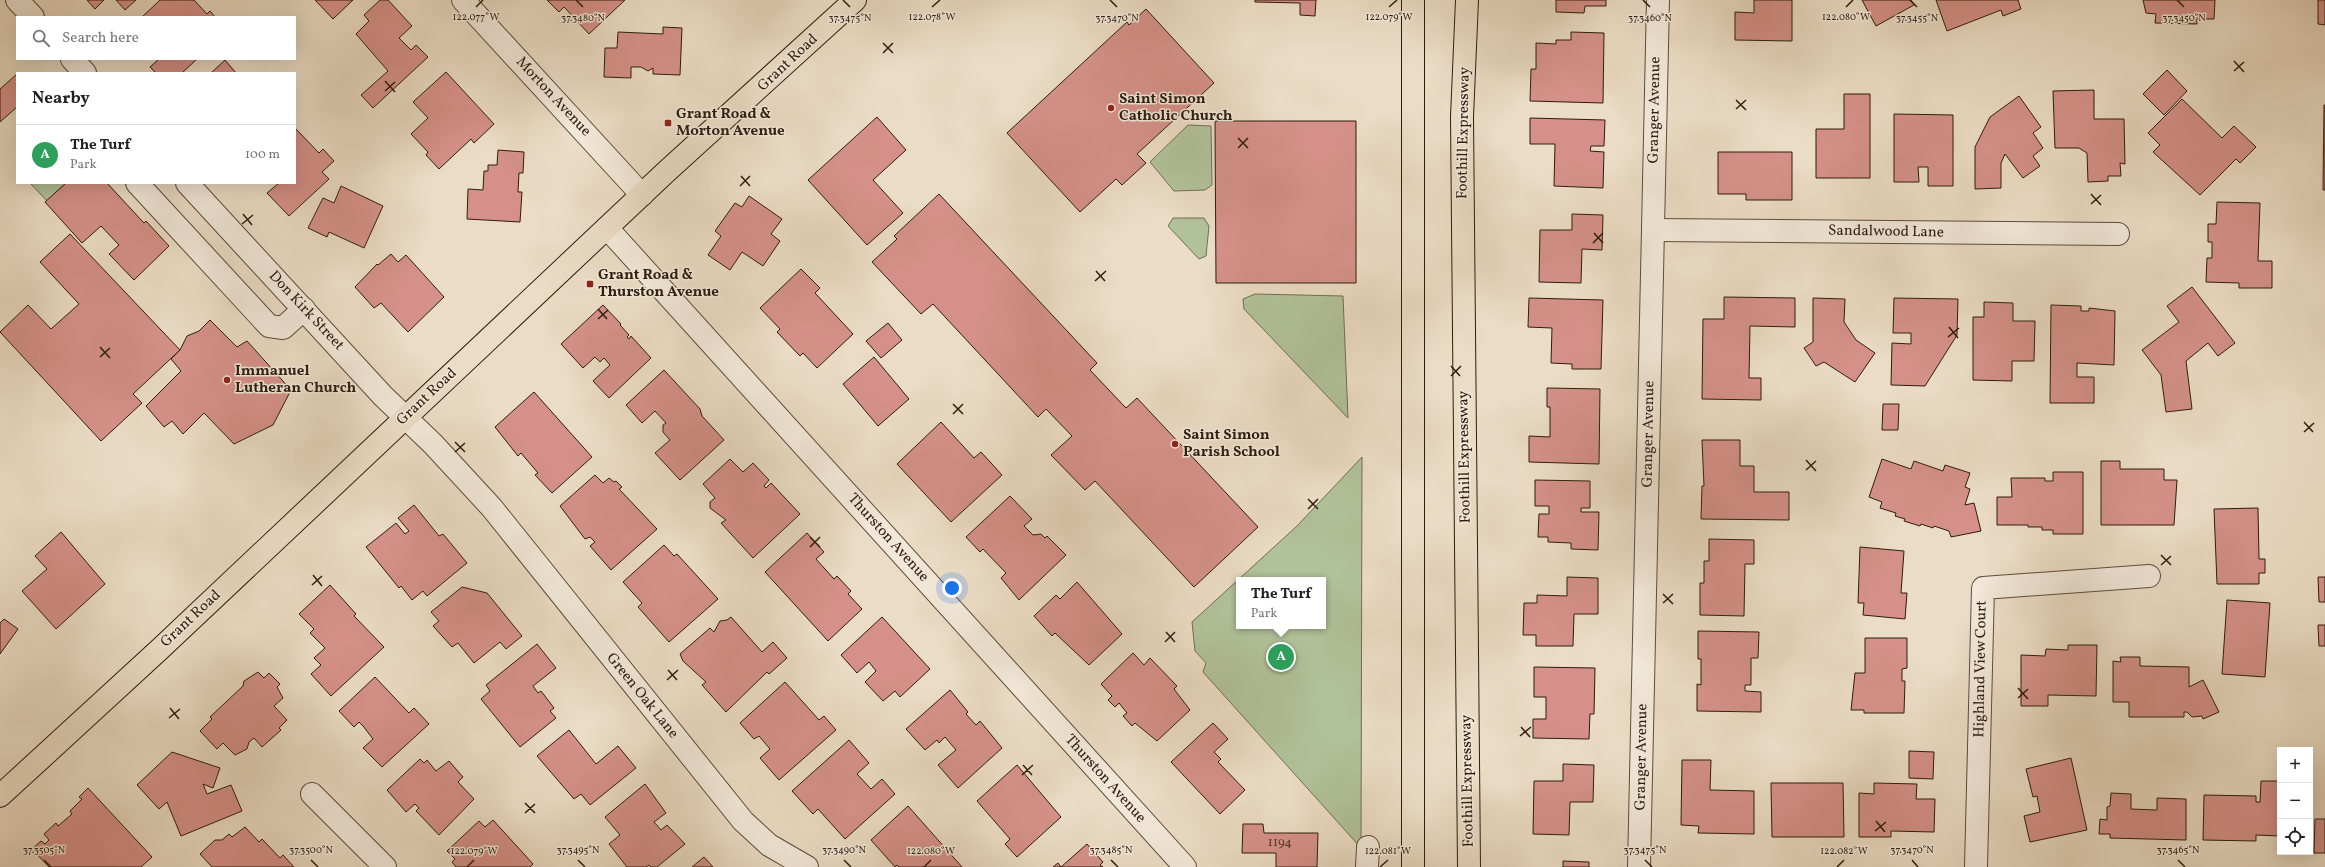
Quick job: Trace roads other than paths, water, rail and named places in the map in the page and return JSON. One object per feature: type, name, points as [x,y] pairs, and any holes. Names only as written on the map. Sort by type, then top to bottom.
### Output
[{"type":"main road","name":"Grant Road","points":[[0,796],[406,418],[642,195],[855,0]]},
{"type":"main road","points":[[1413,0],[1413,867]]},
{"type":"main road","name":"Foothill Expressway","points":[[1468,0],[1462,117],[1469,867]]},
{"type":"street","points":[[17,0],[32,16]]},
{"type":"street","name":"Morton Avenue","points":[[463,0],[642,195]]},
{"type":"street","name":"Granger Avenue","points":[[1639,867],[1658,0]]},
{"type":"street","points":[[73,60],[84,72]]},
{"type":"street","points":[[138,184],[269,326],[283,328],[304,309]]},
{"type":"street","name":"Don Kirk Street","points":[[188,184],[492,508]]},
{"type":"street","name":"Thurston Avenue","points":[[607,228],[1185,867]]},
{"type":"street","name":"Sandalwood Lane","points":[[1653,230],[2118,234]]},
{"type":"street","name":"Green Oak Lane","points":[[492,508],[743,821],[768,845],[807,867]]},
{"type":"street","name":"Highland View Court","points":[[1976,867],[1983,588],[2149,576]]},
{"type":"street","points":[[312,794],[385,867]]},
{"type":"place","name":"Saint Simon Catholic Church","points":[[1111,108]]},
{"type":"place","name":"Grant Road & Morton Avenue","points":[[668,123]]},
{"type":"place","name":"Grant Road & Thurston Avenue","points":[[590,284]]},
{"type":"place","name":"Immanuel Lutheran Church","points":[[227,380]]},
{"type":"place","name":"Saint Simon Parish School","points":[[1175,444]]},
{"type":"place","name":"The Turf","points":[[1281,657]]}]
